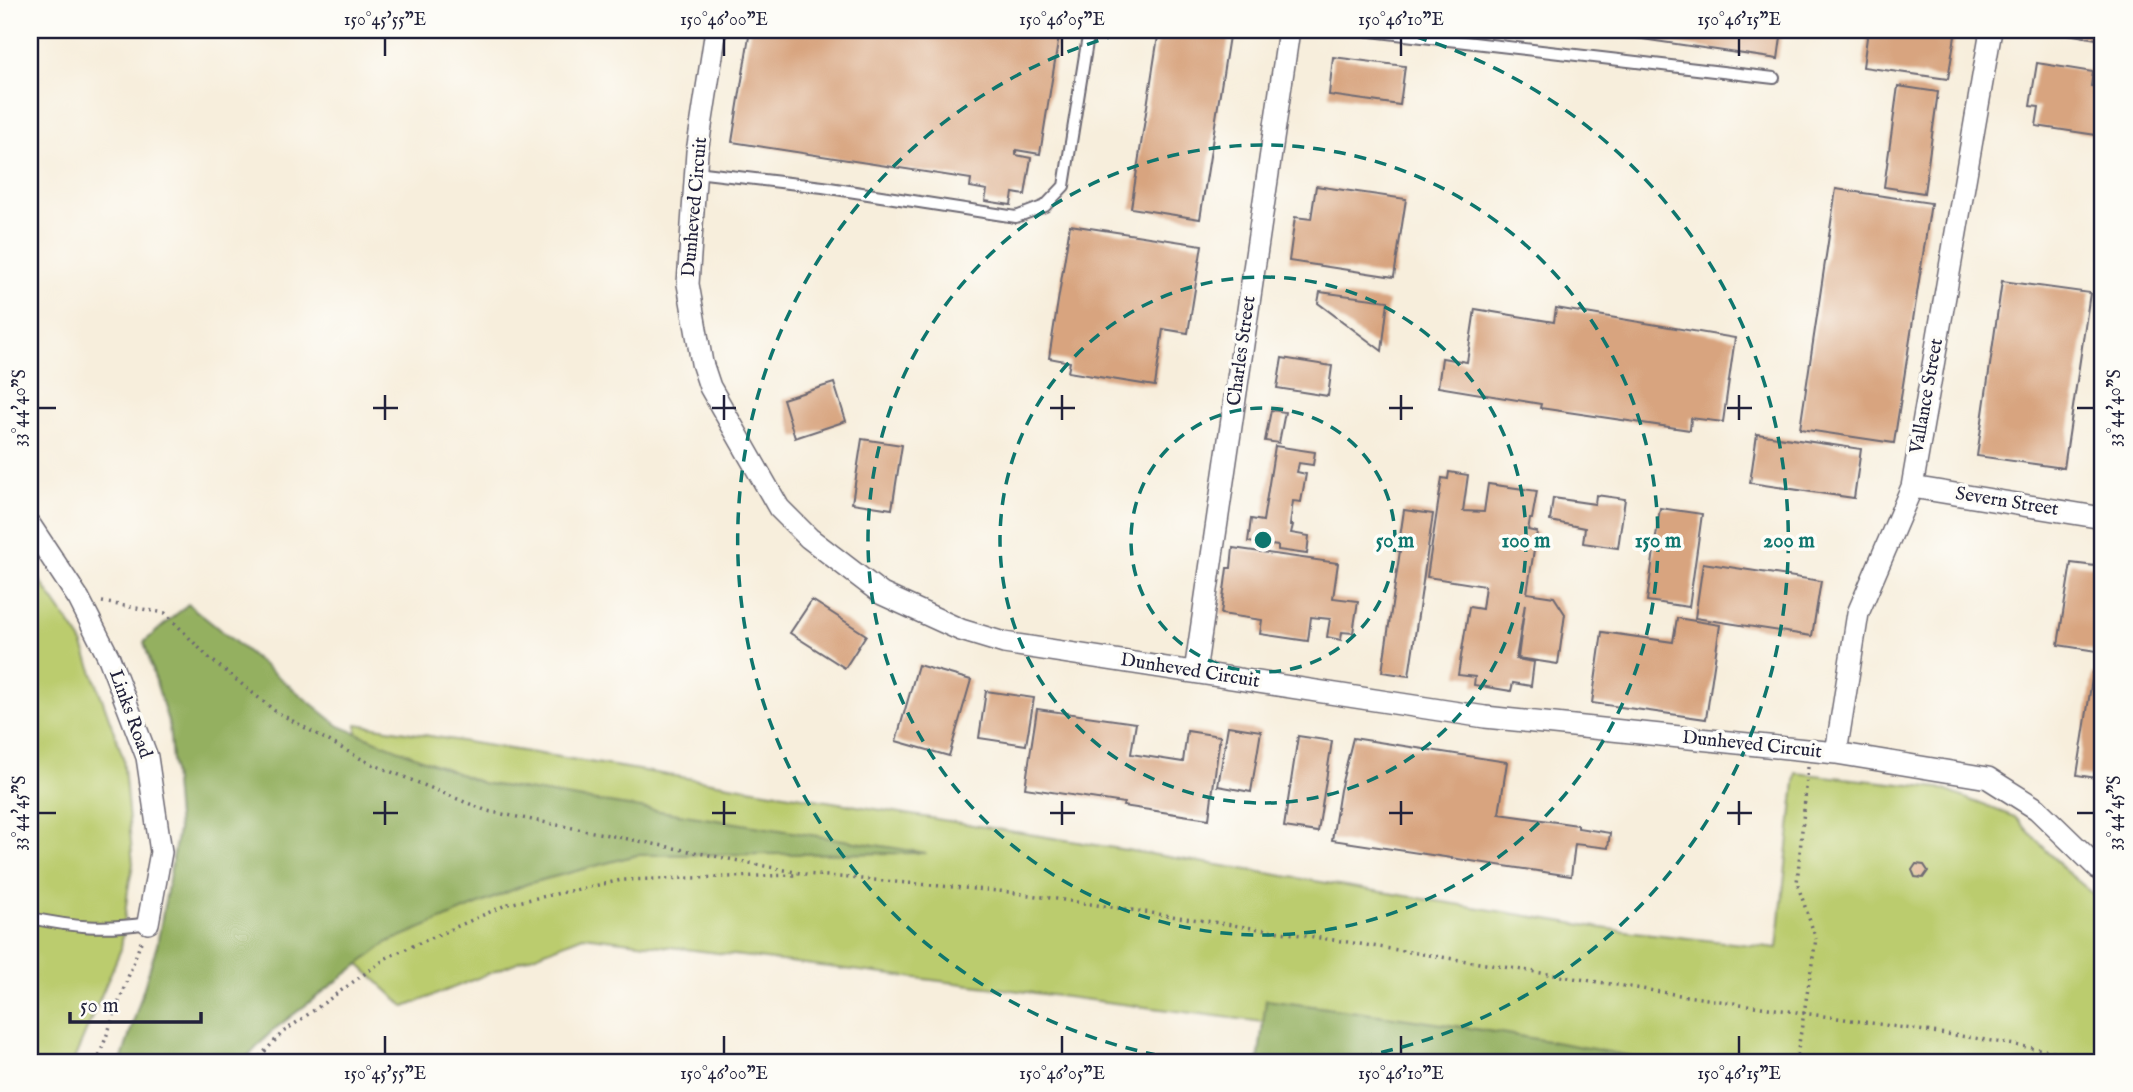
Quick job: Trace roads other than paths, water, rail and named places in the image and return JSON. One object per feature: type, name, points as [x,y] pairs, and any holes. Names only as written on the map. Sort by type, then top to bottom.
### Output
[{"type":"street","name":"Dunheved Circuit","points":[[716,30],[696,172],[688,284],[702,363],[710,387],[779,508],[802,531],[882,594],[961,630],[1004,643],[1485,717],[1836,753],[1988,778],[2037,809],[2103,873]]},
{"type":"street","name":"Charles Street","points":[[1195,672],[1289,30]]},
{"type":"street","name":"Vallance Street","points":[[1836,753],[1858,613],[1912,487],[1991,30]]},
{"type":"street","name":"Severn Street","points":[[1912,487],[2103,518]]},
{"type":"street","name":"Links Road","points":[[30,525],[79,599],[110,658],[147,757],[161,852],[148,923]]},
{"type":"lane","points":[[696,172],[823,187],[1016,217],[1045,206],[1064,186],[1089,30]]},
{"type":"lane","points":[[1362,30],[1774,78]]},
{"type":"lane","points":[[30,918],[87,928],[118,928],[148,923]]}]
